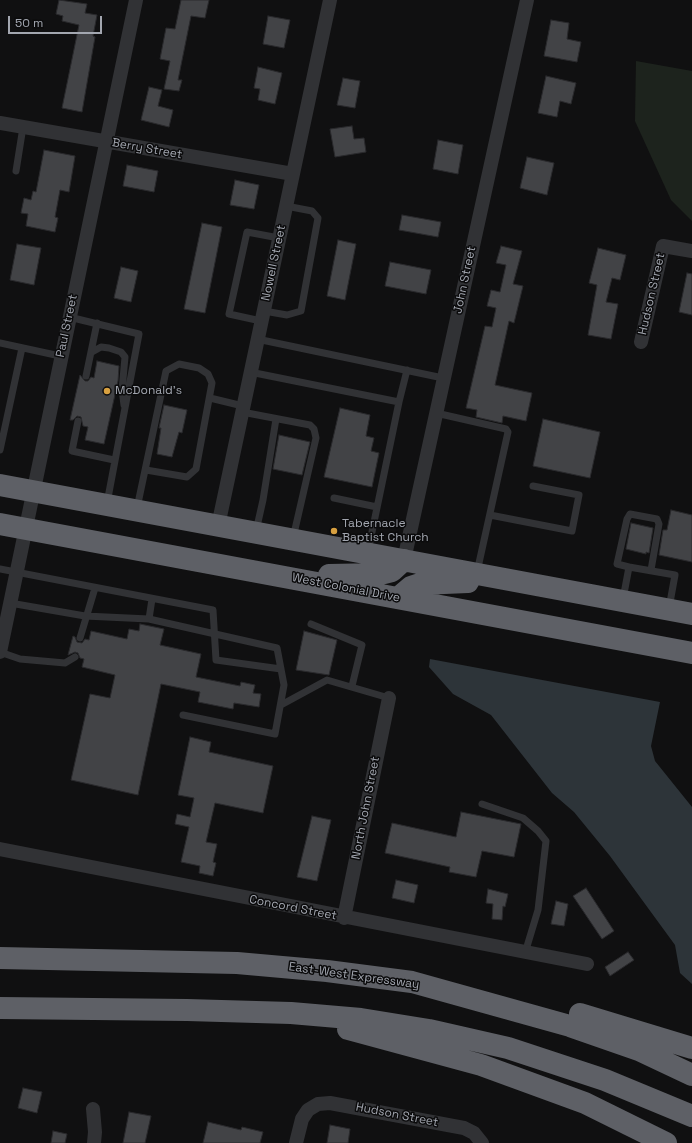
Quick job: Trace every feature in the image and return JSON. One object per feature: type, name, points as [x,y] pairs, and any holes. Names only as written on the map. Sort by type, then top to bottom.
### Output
[{"type":"highway","points":[[0,485],[692,614]]},
{"type":"highway","name":"West Colonial Drive","points":[[0,524],[692,653]]},
{"type":"highway","points":[[282,576],[380,574],[392,571],[404,560]]},
{"type":"highway","points":[[398,598],[411,587],[420,584],[509,580]]},
{"type":"highway","name":"East-West Expressway","points":[[0,958],[237,963],[327,971],[412,982],[570,1026],[639,1050],[692,1075]]},
{"type":"highway","points":[[412,982],[528,998],[692,1048]]},
{"type":"highway","points":[[0,1008],[186,1010],[361,1018],[429,1030],[508,1048],[605,1080],[692,1116]]},
{"type":"highway","points":[[291,1014],[481,1065],[585,1103],[666,1143]]},
{"type":"street","name":"Paul Street","points":[[0,652],[1,635],[10,603],[24,528],[136,0]]},
{"type":"street","name":"Nowell Street","points":[[218,526],[330,0]]},
{"type":"street","name":"John Street","points":[[404,560],[527,0]]},
{"type":"street","name":"Berry Street","points":[[0,123],[293,174]]},
{"type":"street","name":"Hudson Street","points":[[641,342],[663,246],[692,251]]},
{"type":"street","name":"North John Street","points":[[344,918],[389,698]]},
{"type":"street","name":"Concord Street","points":[[0,849],[344,918],[587,964]]},
{"type":"street","name":"Hudson Street","points":[[296,1143],[302,1119],[308,1110],[318,1104],[330,1103],[464,1128],[474,1133],[482,1143]]},
{"type":"street","points":[[93,1109],[96,1132],[94,1143]]},
{"type":"lane","points":[[16,171],[23,127]]},
{"type":"lane","points":[[279,238],[247,232],[229,314],[262,316],[287,315],[301,311],[318,218],[312,211],[286,206]]},
{"type":"lane","points":[[69,317],[139,334],[125,411],[114,460],[107,505]]},
{"type":"lane","points":[[86,376],[97,323]]},
{"type":"lane","points":[[257,339],[443,378]]},
{"type":"lane","points":[[0,343],[60,356]]},
{"type":"lane","points":[[92,352],[101,347],[109,348],[121,352],[126,358],[122,390],[125,411]]},
{"type":"lane","points":[[0,450],[22,348]]},
{"type":"lane","points":[[137,510],[166,371],[179,364],[199,368],[208,374],[212,383],[196,470],[187,477],[146,470]]},
{"type":"lane","points":[[367,554],[407,370]]},
{"type":"lane","points":[[250,372],[399,402]]},
{"type":"lane","points":[[210,398],[276,419],[310,425],[314,429],[316,438],[293,540]]},
{"type":"lane","points":[[436,413],[506,429],[508,432],[476,574]]},
{"type":"lane","points":[[256,533],[276,419]]},
{"type":"lane","points":[[78,421],[72,451],[114,460]]},
{"type":"lane","points":[[490,515],[572,531],[579,495],[533,486]]},
{"type":"lane","points":[[334,498],[377,507]]},
{"type":"lane","points":[[650,570],[659,524],[657,519],[630,514],[617,564],[675,575],[668,610]]},
{"type":"lane","points":[[622,601],[629,566]]},
{"type":"lane","points":[[0,569],[213,610],[216,660],[281,669]]},
{"type":"lane","points":[[80,638],[95,588]]},
{"type":"lane","points":[[149,619],[152,599]]},
{"type":"lane","points":[[10,603],[86,616],[149,619],[214,632],[277,648],[284,685],[276,734],[183,715]]},
{"type":"lane","points":[[311,624],[362,645],[352,686]]},
{"type":"lane","points":[[0,652],[20,659],[65,663],[75,657]]},
{"type":"lane","points":[[281,706],[327,680],[352,686],[389,698]]},
{"type":"lane","points":[[482,804],[523,818],[538,831],[546,841],[538,910],[525,953]]},
{"type":"shaded area","points":[[636,61],[692,71],[692,221],[671,200],[635,121]]},
{"type":"shaded area","points":[[430,659],[660,702],[651,746],[655,761],[692,807],[692,984],[680,973],[675,945],[610,856],[574,812],[552,793],[491,715],[453,694],[429,667]]},
{"type":"building","points":[[59,0],[87,4],[85,13],[97,15],[93,36],[95,37],[82,112],[62,108],[79,25],[62,21],[63,16],[56,14]]},
{"type":"building","points":[[181,0],[209,0],[205,18],[191,16],[178,80],[182,80],[179,91],[164,89],[170,61],[160,59],[166,28],[175,29]]},
{"type":"building","points":[[268,16],[290,20],[284,48],[263,44]]},
{"type":"building","points":[[551,20],[569,23],[567,39],[581,42],[577,62],[544,56]]},
{"type":"building","points":[[258,67],[282,73],[275,104],[258,100],[260,89],[254,88]]},
{"type":"building","points":[[546,76],[576,83],[571,104],[560,101],[557,117],[538,113]]},
{"type":"building","points":[[343,78],[360,81],[355,108],[337,105]]},
{"type":"building","points":[[149,87],[162,90],[158,106],[173,110],[169,127],[141,120]]},
{"type":"building","points":[[352,126],[354,139],[364,138],[366,152],[335,157],[330,129]]},
{"type":"building","points":[[438,140],[463,145],[458,174],[433,169]]},
{"type":"building","points":[[44,150],[75,156],[69,192],[60,190],[55,217],[58,218],[55,232],[26,226],[28,214],[21,213],[24,198],[31,200],[33,191],[36,192]]},
{"type":"building","points":[[527,157],[554,163],[547,195],[520,188]]},
{"type":"building","points":[[127,165],[158,171],[154,192],[123,186]]},
{"type":"building","points":[[235,180],[259,185],[254,209],[230,205]]},
{"type":"building","points":[[402,215],[441,222],[438,237],[399,230]]},
{"type":"building","points":[[202,223],[222,227],[205,313],[184,309]]},
{"type":"building","points":[[338,240],[356,244],[345,300],[327,296]]},
{"type":"building","points":[[17,244],[41,248],[34,285],[10,280]]},
{"type":"building","points":[[501,246],[522,251],[513,284],[523,286],[514,323],[509,321],[495,385],[532,393],[526,421],[503,416],[502,423],[476,417],[477,410],[466,408],[485,326],[492,327],[496,308],[487,306],[491,290],[500,292],[506,265],[496,263]]},
{"type":"building","points":[[598,248],[626,255],[620,280],[612,278],[606,302],[618,304],[611,339],[588,335],[597,285],[589,283]]},
{"type":"building","points":[[390,262],[431,270],[426,294],[385,286]]},
{"type":"building","points":[[121,267],[138,271],[131,302],[114,298]]},
{"type":"building","points":[[687,273],[692,274],[692,315],[679,312]]},
{"type":"building","points":[[97,361],[119,366],[118,381],[104,444],[85,440],[88,427],[83,426],[81,417],[77,416],[73,420],[70,420],[80,375],[85,381],[88,381],[91,377],[94,378]]},
{"type":"building","points":[[164,405],[187,410],[182,433],[179,432],[172,457],[157,454],[161,428],[159,428]]},
{"type":"building","points":[[340,408],[370,415],[366,436],[374,438],[371,451],[379,453],[372,487],[324,477]]},
{"type":"building","points":[[543,419],[600,432],[590,478],[533,466]]},
{"type":"building","points":[[279,435],[310,442],[302,475],[273,469]]},
{"type":"building","points":[[671,510],[692,515],[692,562],[659,555],[663,530],[667,530]]},
{"type":"building","points":[[631,523],[653,528],[649,553],[646,552],[646,554],[626,549]]},
{"type":"building","points":[[140,624],[164,629],[160,645],[201,654],[196,677],[240,686],[241,682],[255,685],[253,693],[261,694],[259,707],[234,703],[233,709],[198,702],[200,692],[161,684],[138,795],[71,780],[90,694],[110,698],[115,675],[82,667],[84,659],[80,658],[78,653],[75,652],[68,655],[73,636],[77,642],[82,643],[85,639],[89,640],[91,631],[127,639],[129,629],[139,631]]},
{"type":"building","points":[[304,631],[337,640],[329,675],[296,670]]},
{"type":"building","points":[[190,737],[211,742],[209,752],[273,766],[263,813],[215,803],[206,842],[217,844],[213,862],[216,863],[213,876],[199,873],[200,866],[181,862],[189,827],[175,824],[177,814],[190,817],[194,798],[178,795]]},
{"type":"building","points":[[461,812],[521,824],[514,857],[482,851],[476,877],[449,872],[450,867],[385,853],[392,823],[456,837]]},
{"type":"building","points":[[312,816],[331,820],[317,881],[297,877]]},
{"type":"building","points":[[396,880],[418,885],[414,903],[392,898]]},
{"type":"building","points":[[586,888],[614,931],[602,939],[573,896]]},
{"type":"building","points":[[488,889],[508,894],[505,907],[503,906],[502,920],[492,919],[493,904],[486,903]]},
{"type":"building","points":[[556,901],[568,904],[564,926],[551,924]]},
{"type":"building","points":[[628,952],[634,960],[610,976],[605,967]]},
{"type":"building","points":[[23,1088],[42,1092],[37,1113],[18,1108]]},
{"type":"building","points":[[129,1112],[151,1116],[145,1143],[123,1143]]},
{"type":"building","points":[[208,1122],[241,1130],[242,1127],[263,1132],[260,1143],[203,1143]]},
{"type":"building","points":[[330,1125],[350,1129],[348,1143],[327,1143]]},
{"type":"building","points":[[53,1131],[67,1134],[65,1143],[51,1143]]},
{"type":"place","name":"McDonald's","points":[[107,391]]},
{"type":"place","name":"Tabernacle Baptist Church","points":[[334,531]]}]
